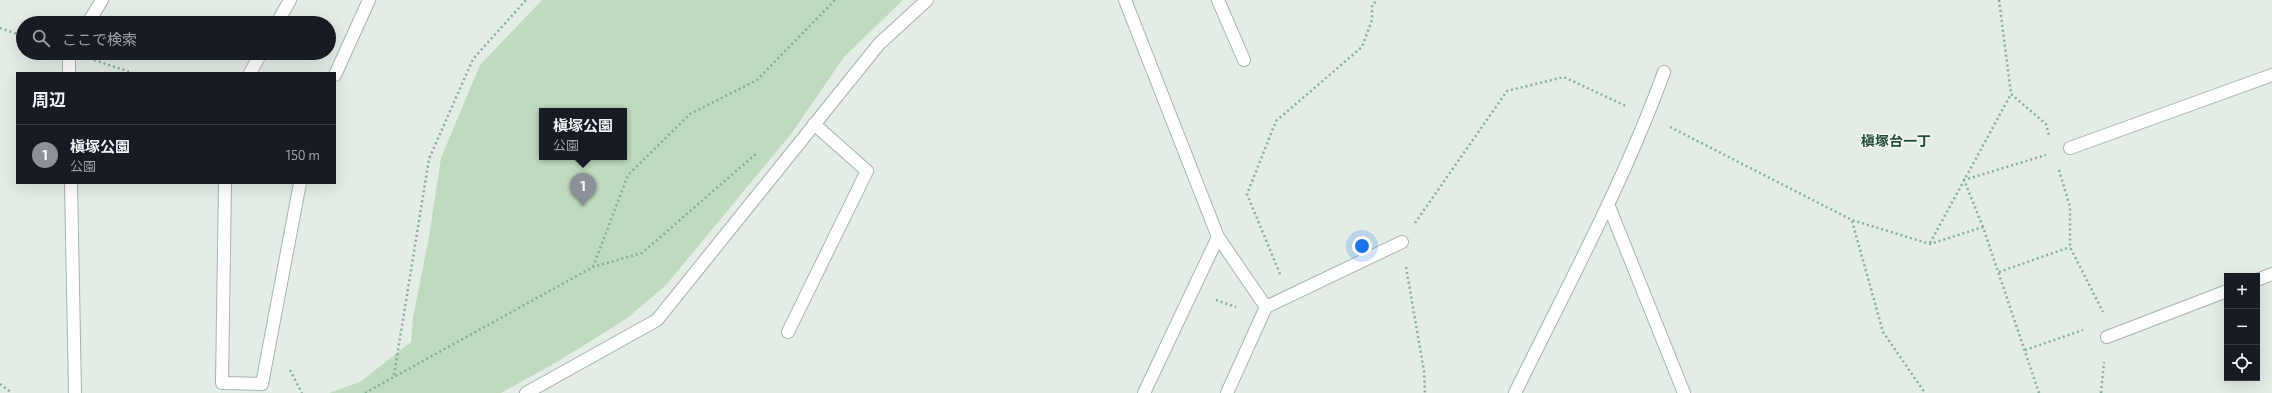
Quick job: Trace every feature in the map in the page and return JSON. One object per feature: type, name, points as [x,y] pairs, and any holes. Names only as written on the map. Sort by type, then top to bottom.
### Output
[{"type":"street","points":[[92,16],[102,0]]},
{"type":"street","points":[[281,16],[290,0]]},
{"type":"street","points":[[336,73],[369,0]]},
{"type":"street","points":[[526,393],[657,320],[879,44],[927,0]]},
{"type":"street","points":[[1125,0],[1218,238],[1263,312]]},
{"type":"street","points":[[1218,0],[1244,60]]},
{"type":"street","points":[[69,60],[69,72]]},
{"type":"street","points":[[251,72],[257,60]]},
{"type":"street","points":[[1515,393],[1608,204],[1648,116],[1664,72]]},
{"type":"street","points":[[2070,148],[2272,75]]},
{"type":"street","points":[[788,332],[867,171],[814,124]]},
{"type":"street","points":[[71,184],[75,393]]},
{"type":"street","points":[[225,184],[222,383],[262,384],[300,184]]},
{"type":"street","points":[[1608,204],[1684,393]]},
{"type":"street","points":[[1144,393],[1218,238]]},
{"type":"street","points":[[1227,393],[1263,312],[1288,295],[1402,242]]},
{"type":"street","points":[[2260,279],[2272,274]]},
{"type":"street","points":[[2107,337],[2224,292]]},
{"type":"path","points":[[394,375],[429,159],[473,59],[526,0]]},
{"type":"path","points":[[593,267],[628,175],[690,114],[757,80],[835,0]]},
{"type":"path","points":[[1288,295],[1247,194],[1276,120],[1362,47],[1372,20],[1372,0]]},
{"type":"path","points":[[1372,5],[1378,0]]},
{"type":"path","points":[[1930,244],[2011,94],[1999,0]]},
{"type":"path","points":[[0,28],[16,34]]},
{"type":"path","points":[[91,60],[130,72]]},
{"type":"path","points":[[1425,393],[1424,371],[1402,242],[1507,91],[1564,77],[1648,116],[1852,220],[1930,244],[1983,227]]},
{"type":"path","points":[[2011,94],[2046,124],[2070,207],[2070,247],[2108,322],[2101,393]]},
{"type":"path","points":[[1964,180],[2070,148]]},
{"type":"path","points":[[365,393],[394,375],[593,267],[642,253],[758,152],[786,159]]},
{"type":"path","points":[[1964,180],[1999,272],[2039,393]]},
{"type":"path","points":[[1852,220],[1883,332],[1925,393]]},
{"type":"path","points":[[1999,272],[2070,247]]},
{"type":"path","points":[[1193,292],[1263,312]]},
{"type":"path","points":[[2025,350],[2108,322]]},
{"type":"path","points":[[0,384],[12,393]]},
{"type":"green space","points":[[542,0],[903,0],[844,57],[791,134],[666,285],[626,319],[557,362],[501,393],[329,393],[360,382],[411,342],[413,318],[429,237],[441,158],[480,65]]},
{"type":"place","name":"槇塚公園","points":[[583,206]]},
{"type":"district","name":"槇塚台一丁","points":[[1896,141]]}]
